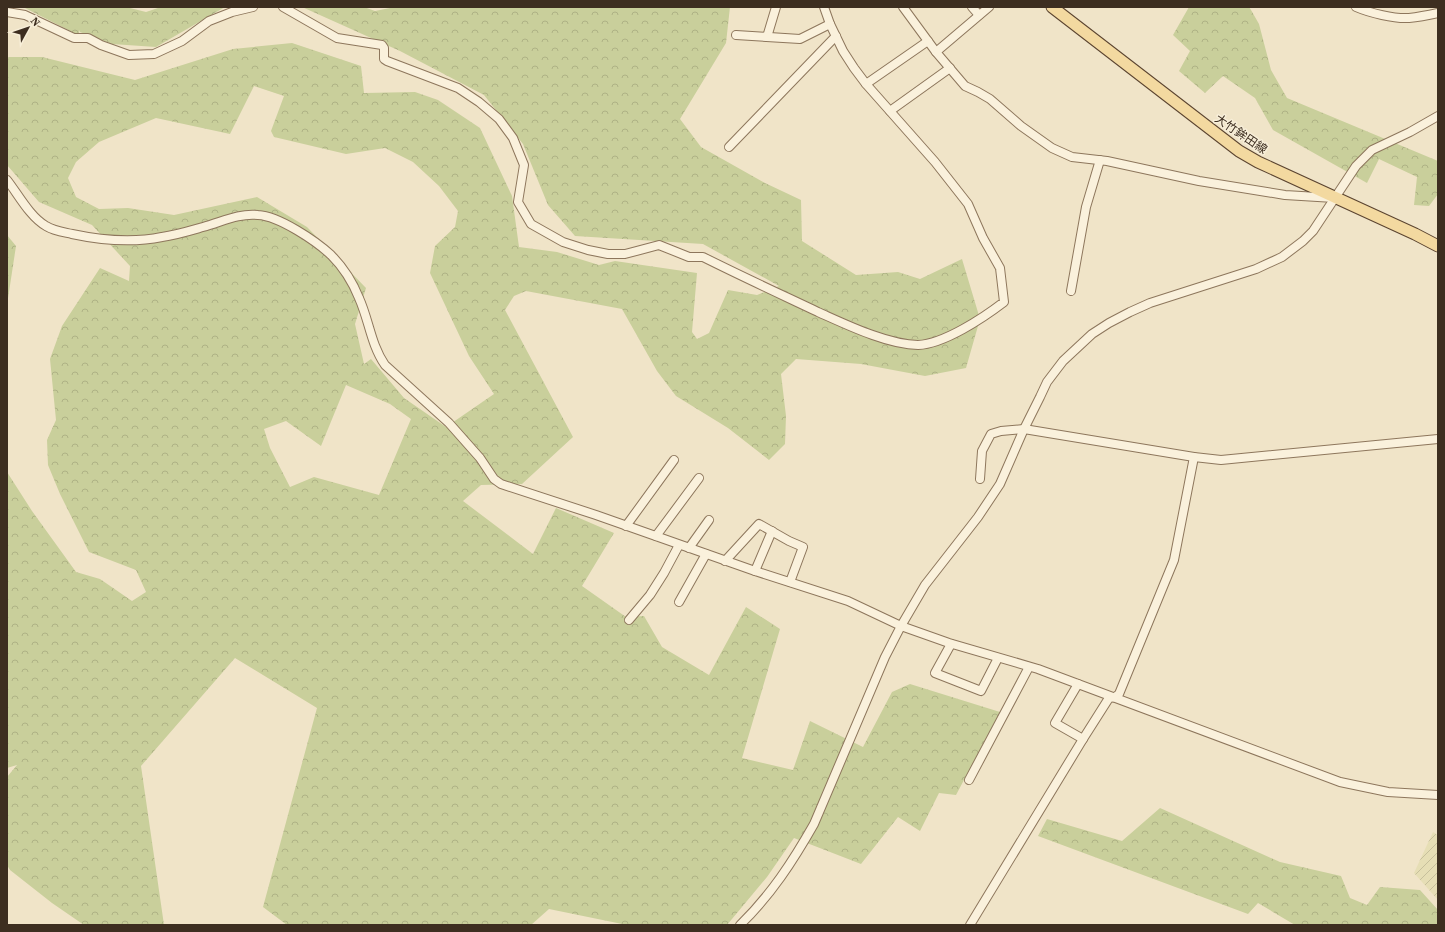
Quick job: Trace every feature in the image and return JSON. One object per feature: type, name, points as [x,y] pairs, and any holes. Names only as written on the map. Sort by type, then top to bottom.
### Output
[{"type":"main road","name":"大竹鉾田線","points":[[1052,7],[1239,151],[1258,162],[1438,246]]},
{"type":"street","points":[[7,12],[25,15],[74,38],[88,38],[101,45],[129,55],[154,54],[182,41],[210,21],[232,12],[253,7]]},
{"type":"street","points":[[283,7],[338,38],[382,45],[384,48],[384,59],[387,61],[458,88],[479,102],[499,119],[513,138],[524,165],[518,202],[531,224],[563,242],[588,250],[608,254],[625,254],[659,245],[689,257],[703,257],[846,325],[895,342],[918,345],[932,343],[945,338],[988,314],[1004,302],[1000,268],[983,238],[968,204],[934,162],[866,84],[843,51],[830,24],[824,7]]},
{"type":"street","points":[[767,37],[776,7]]},
{"type":"street","points":[[902,7],[936,52],[965,86],[990,99],[1021,126],[1052,148],[1072,156],[1100,160],[1200,182],[1285,195],[1334,198]]},
{"type":"street","points":[[972,7],[979,14]]},
{"type":"street","points":[[936,52],[989,7]]},
{"type":"street","points":[[1356,7],[1365,11],[1400,18],[1410,18],[1438,13]]},
{"type":"street","points":[[736,35],[800,39],[830,24]]},
{"type":"street","points":[[729,147],[836,36]]},
{"type":"street","points":[[866,84],[928,41]]},
{"type":"street","points":[[890,111],[950,68]]},
{"type":"street","points":[[740,925],[763,901],[786,871],[814,824],[885,657],[901,626],[925,586],[978,516],[1000,484],[1024,429],[1047,382],[1055,371],[1075,348],[1092,334],[1109,323],[1150,303],[1256,269],[1282,257],[1313,231],[1356,166],[1372,150],[1410,132],[1438,116]]},
{"type":"street","points":[[1070,291],[1086,207],[1100,160]]},
{"type":"street","points":[[7,180],[38,220],[45,226],[54,230],[94,239],[142,240],[161,238],[248,214],[277,219],[321,247],[333,257],[346,274],[360,298],[371,337],[381,359],[396,375],[449,423],[480,458],[494,479],[509,487],[656,536],[725,561],[848,601],[901,626],[951,644],[1029,667],[1115,697],[1340,782],[1388,792],[1438,795]]},
{"type":"street","points":[[980,478],[982,451],[992,434],[1001,431],[1024,429],[1194,457],[1221,460],[1438,439]]},
{"type":"street","points":[[970,925],[1109,698],[1115,697],[1119,694],[1174,560],[1194,457]]},
{"type":"street","points":[[626,526],[674,460]]},
{"type":"street","points":[[656,536],[699,478]]},
{"type":"street","points":[[689,548],[709,520]]},
{"type":"street","points":[[725,561],[759,524],[802,547],[790,582]]},
{"type":"street","points":[[755,571],[772,531]]},
{"type":"street","points":[[629,620],[650,594],[664,573],[679,545]]},
{"type":"street","points":[[679,602],[706,554]]},
{"type":"street","points":[[951,644],[935,673],[981,690],[998,658]]},
{"type":"street","points":[[969,780],[1029,667]]},
{"type":"street","points":[[1078,684],[1055,723],[1083,739]]},
{"type":"shaded area","points":[[1433,832],[1438,835],[1438,900],[1414,873]]},
{"type":"green space","points":[[23,7],[126,7],[146,12],[161,7],[225,7],[156,47],[112,44],[80,32],[80,30],[78,35]]},
{"type":"green space","points":[[302,7],[364,7],[375,11],[395,7],[730,7],[726,43],[680,119],[701,147],[765,183],[801,200],[802,241],[856,275],[898,272],[920,279],[962,259],[980,319],[966,368],[925,376],[861,364],[796,359],[781,374],[786,416],[785,444],[769,460],[728,428],[676,396],[657,371],[622,309],[526,291],[514,296],[505,310],[573,437],[522,484],[481,485],[463,501],[533,554],[556,508],[614,533],[582,586],[626,617],[644,616],[662,647],[709,675],[746,607],[780,629],[742,758],[793,770],[810,721],[863,747],[892,692],[910,684],[1000,712],[956,795],[939,793],[920,831],[898,817],[861,864],[794,838],[767,877],[727,925],[627,925],[549,909],[531,925],[287,925],[263,907],[317,708],[235,658],[141,766],[164,925],[84,925],[52,903],[10,870],[7,865],[7,777],[17,765],[7,768],[7,472],[32,511],[76,572],[100,579],[132,601],[146,592],[136,570],[89,552],[60,494],[48,465],[47,440],[56,420],[50,359],[62,326],[100,268],[129,281],[130,266],[92,225],[39,202],[7,165],[7,58],[42,57],[135,80],[233,49],[292,43],[361,66],[364,93],[415,92],[438,100],[480,128],[512,196],[519,247],[557,252],[599,265],[615,261],[697,273],[692,332],[697,339],[709,333],[728,290],[757,295],[779,286],[703,244],[575,236],[548,205],[523,144],[484,95],[400,51]],"holes":[[[254,86],[284,96],[271,131],[274,137],[346,154],[385,148],[413,162],[439,186],[458,211],[455,227],[435,246],[430,273],[469,356],[494,394],[446,427],[404,398],[371,359],[364,364],[355,324],[366,288],[307,227],[257,197],[174,215],[128,208],[99,209],[76,197],[68,178],[76,162],[99,142],[156,118],[230,134]],[[346,385],[390,404],[411,419],[379,495],[314,477],[290,487],[270,448],[264,429],[286,421],[321,446]]]},
{"type":"green space","points":[[1189,7],[1249,7],[1259,24],[1271,70],[1287,98],[1438,161],[1438,194],[1429,206],[1414,205],[1417,177],[1379,159],[1367,183],[1273,130],[1255,98],[1223,76],[1205,93],[1179,71],[1190,51],[1173,35]]},
{"type":"green space","points":[[7,235],[16,246],[7,305]]},
{"type":"green space","points":[[1160,808],[1280,862],[1341,876],[1350,898],[1367,905],[1380,887],[1420,890],[1438,910],[1438,925],[1295,925],[1258,903],[1248,914],[1038,836],[1047,819],[1122,841]]}]
